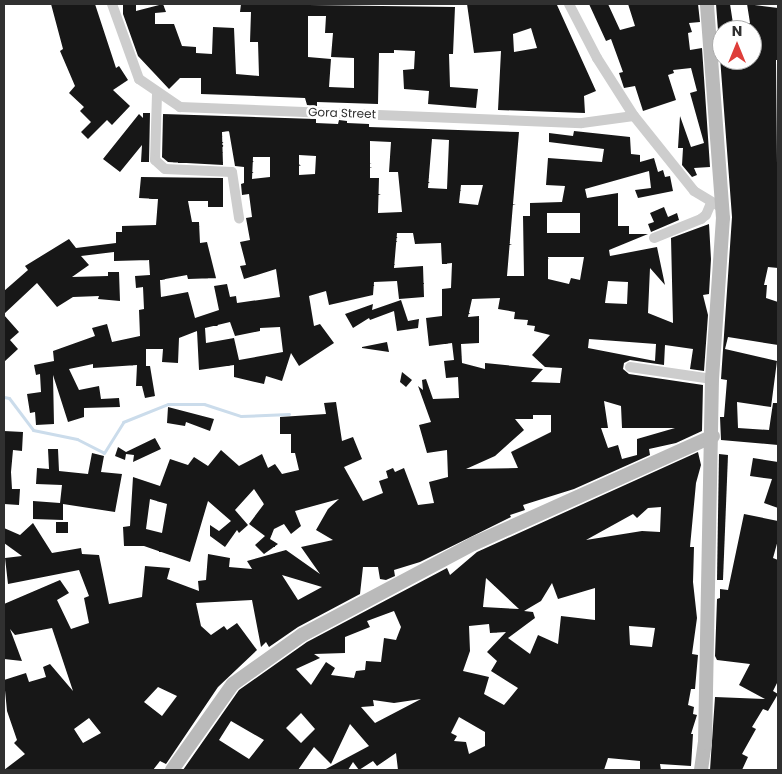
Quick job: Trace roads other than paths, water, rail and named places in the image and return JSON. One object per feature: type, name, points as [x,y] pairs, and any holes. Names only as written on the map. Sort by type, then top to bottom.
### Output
[{"type":"street","name":"Gora Street","points":[[112,4],[139,78],[157,94],[180,107],[582,123],[634,116]]},
{"type":"street","points":[[569,4],[597,58],[634,116],[694,191],[716,205]]},
{"type":"street","points":[[701,770],[705,743],[713,436],[712,379],[716,205],[707,4]]},
{"type":"street","points":[[157,94],[155,160],[165,169],[232,172],[239,218]]},
{"type":"street","points":[[654,238],[700,219],[716,205]]},
{"type":"street","points":[[630,366],[712,379]]},
{"type":"street","points":[[172,770],[232,684],[302,635],[473,544],[713,436]]},
{"type":"waterway","points":[[4,397],[9,398],[33,430],[77,439],[104,453],[123,422],[168,404],[204,404],[241,416],[289,414]]}]
